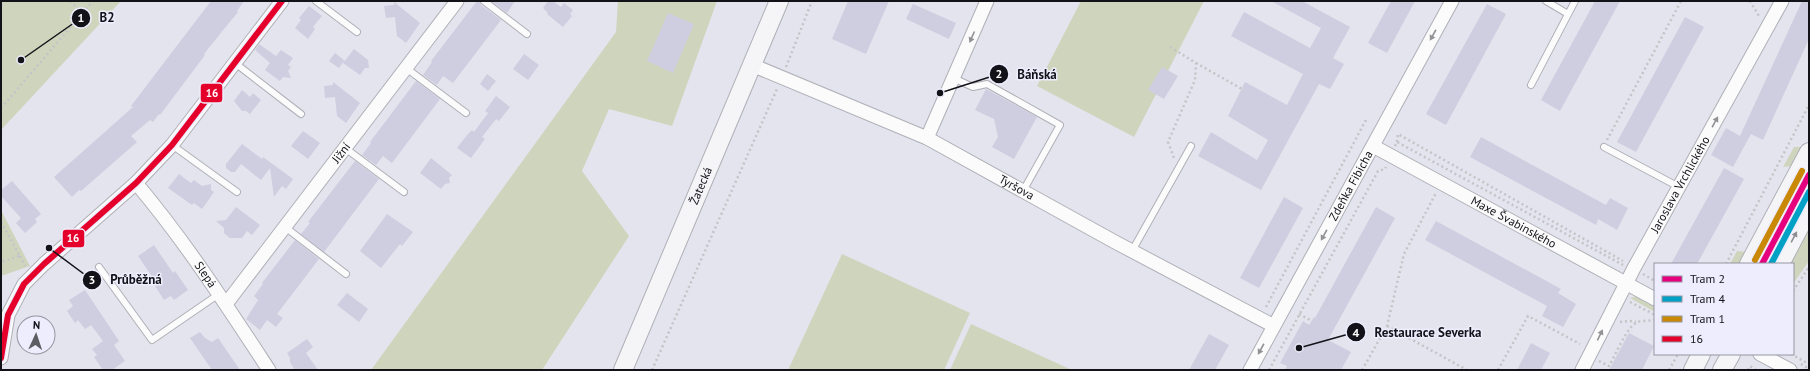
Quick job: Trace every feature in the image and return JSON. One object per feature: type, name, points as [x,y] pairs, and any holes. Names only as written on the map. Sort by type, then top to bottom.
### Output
[{"type":"street","points":[[1,358],[8,315],[24,284],[44,264],[136,183],[172,145],[282,1]]},
{"type":"street","name":"Jižní","points":[[222,299],[285,227],[457,1]]},
{"type":"street","name":"Žatecká","points":[[623,370],[779,1]]},
{"type":"street","points":[[927,138],[987,1]]},
{"type":"street","name":"Zdeňka Fibicha","points":[[1250,370],[1452,1]]},
{"type":"street","name":"Jaroslava Vrchlického","points":[[1582,370],[1626,284],[1637,272],[1679,187],[1782,1]]},
{"type":"street","name":"Tyršova","points":[[752,65],[927,138],[1132,251],[1274,326]]},
{"type":"street","name":"Maxe Švabinského","points":[[1372,146],[1654,298]]},
{"type":"street","points":[[1750,263],[1809,152]]},
{"type":"street","name":"Slepá","points":[[136,183],[222,299],[269,370]]},
{"type":"street","points":[[1781,263],[1809,209]]},
{"type":"street","points":[[1692,370],[1700,355]]},
{"type":"street","points":[[1722,370],[1730,355]]},
{"type":"street","points":[[1762,355],[1790,370]]},
{"type":"lane","points":[[316,1],[357,32]]},
{"type":"lane","points":[[484,1],[527,34]]},
{"type":"lane","points":[[1546,1],[1568,14]]},
{"type":"lane","points":[[1531,85],[1575,1]]},
{"type":"lane","points":[[235,64],[301,114]]},
{"type":"lane","points":[[406,68],[466,113]]},
{"type":"lane","points":[[954,78],[974,87],[987,84],[1060,125],[1023,191]]},
{"type":"lane","points":[[172,145],[237,192]]},
{"type":"lane","points":[[1132,251],[1191,146]]},
{"type":"lane","points":[[345,148],[404,192]]},
{"type":"lane","points":[[1604,148],[1679,187]]},
{"type":"lane","points":[[285,227],[346,274]]},
{"type":"lane","points":[[99,267],[152,340],[222,299]]},
{"type":"path","points":[[1,6],[5,1]]},
{"type":"path","points":[[70,1],[83,13]]},
{"type":"path","points":[[1,108],[94,1]]},
{"type":"path","points":[[652,370],[782,78],[812,1]]},
{"type":"path","points":[[1604,148],[1681,1]]},
{"type":"path","points":[[1170,47],[1242,89]]},
{"type":"path","points":[[1180,167],[1173,157],[1168,142],[1195,80],[1196,63]]},
{"type":"path","points":[[1727,263],[1809,105]]},
{"type":"path","points":[[1260,319],[1367,118]]},
{"type":"path","points":[[1269,370],[1378,171],[1385,169],[1397,142],[1398,134],[1623,261]]},
{"type":"path","points":[[1397,142],[1654,281]]},
{"type":"path","points":[[1362,370],[1387,326],[1404,254],[1441,183]]},
{"type":"path","points":[[1,222],[26,268]]},
{"type":"path","points":[[1,262],[20,256]]},
{"type":"path","points":[[1794,290],[1809,268]]},
{"type":"path","points":[[1637,272],[1654,281]]},
{"type":"path","points":[[1630,302],[1654,314]]},
{"type":"path","points":[[1498,370],[1528,316],[1580,344]]},
{"type":"path","points":[[1617,323],[1654,320]]},
{"type":"path","points":[[1594,358],[1609,366],[1629,329],[1636,322]]},
{"type":"path","points":[[1387,326],[1466,370]]},
{"type":"path","points":[[1669,370],[1677,355]]},
{"type":"path","points":[[1793,355],[1809,364]]},
{"type":"path","points":[[1748,370],[1750,366],[1756,370]]},
{"type":"green space","points":[[1,1],[121,1],[1,130]]},
{"type":"green space","points":[[618,1],[717,1],[672,126],[609,109],[582,171],[629,236],[542,370],[371,370],[616,32]]},
{"type":"green space","points":[[1081,1],[1204,1],[1134,137],[1037,86]]},
{"type":"green space","points":[[1794,147],[1805,147],[1794,166],[1783,167]]},
{"type":"green space","points":[[1,210],[30,266],[1,276]]},
{"type":"green space","points":[[1809,228],[1809,261],[1794,283],[1794,263],[1791,263]]},
{"type":"green space","points":[[1737,251],[1749,252],[1743,263],[1731,263]]},
{"type":"green space","points":[[842,254],[970,313],[944,370],[788,370]]},
{"type":"green space","points":[[1637,296],[1654,304],[1654,311],[1630,298]]},
{"type":"green space","points":[[971,324],[1072,370],[950,370]]},
{"type":"building","points":[[211,1],[244,1],[237,11],[238,12],[204,54],[205,55],[160,115],[159,114],[153,122],[150,120],[131,136],[137,142],[81,191],[79,190],[72,197],[54,177],[133,107],[131,106]]},
{"type":"building","points":[[477,1],[480,1],[481,5],[501,20],[453,83],[443,76],[437,85],[423,75],[432,62],[431,61]]},
{"type":"building","points":[[491,1],[515,1],[507,13]]},
{"type":"building","points":[[548,1],[553,1],[561,7],[564,3],[573,10],[570,14],[572,16],[563,27],[547,14],[548,13],[543,8]]},
{"type":"building","points":[[848,1],[889,1],[866,54],[832,39]]},
{"type":"building","points":[[1271,1],[1302,1],[1350,27],[1333,58],[1344,64],[1330,89],[1319,84],[1261,190],[1198,156],[1211,132],[1257,160],[1268,140],[1228,116],[1245,82],[1287,105],[1303,74],[1231,36],[1244,12],[1310,48],[1321,28]]},
{"type":"building","points":[[1391,1],[1415,1],[1387,53],[1368,43]]},
{"type":"building","points":[[1595,1],[1620,1],[1560,111],[1541,100]]},
{"type":"building","points":[[1802,1],[1809,1],[1809,39],[1763,140],[1751,134],[1733,167],[1711,155],[1726,128],[1740,136]]},
{"type":"building","points":[[394,2],[420,23],[406,43],[397,36],[395,17],[386,18],[384,6],[394,5]]},
{"type":"building","points":[[913,4],[956,23],[949,39],[906,19]]},
{"type":"building","points":[[1487,4],[1506,14],[1446,125],[1426,114]]},
{"type":"building","points":[[309,6],[322,16],[313,27],[315,29],[308,39],[295,28],[301,20],[299,18]]},
{"type":"building","points":[[668,13],[694,24],[673,73],[647,61]]},
{"type":"building","points":[[1685,17],[1704,27],[1636,152],[1617,142]]},
{"type":"building","points":[[259,44],[276,56],[281,50],[293,58],[288,65],[291,67],[288,71],[291,78],[283,77],[280,81],[265,70],[270,63],[255,50]]},
{"type":"building","points":[[354,49],[368,60],[369,68],[365,68],[360,75],[343,63],[344,61],[339,68],[329,61],[335,53],[345,61]]},
{"type":"building","points":[[524,54],[539,65],[528,80],[513,69]]},
{"type":"building","points":[[1162,67],[1178,76],[1164,99],[1148,90]]},
{"type":"building","points":[[487,74],[496,81],[488,91],[480,84]]},
{"type":"building","points":[[416,81],[440,99],[392,163],[383,156],[376,165],[362,155],[371,143],[370,142]]},
{"type":"building","points":[[333,82],[360,103],[346,123],[337,116],[335,97],[325,98],[324,86],[333,85]]},
{"type":"building","points":[[986,89],[1037,117],[1014,159],[992,147],[998,137],[994,119],[975,110]]},
{"type":"building","points":[[242,90],[250,97],[253,93],[261,100],[250,114],[246,111],[242,111],[234,101]]},
{"type":"building","points":[[496,96],[510,107],[499,121],[496,119],[482,137],[485,139],[471,158],[457,148],[472,130],[474,132],[488,113],[485,111]]},
{"type":"building","points":[[303,131],[320,143],[308,159],[291,146]]},
{"type":"building","points":[[1481,137],[1606,205],[1610,198],[1628,208],[1617,230],[1598,219],[1596,225],[1470,157]]},
{"type":"building","points":[[242,144],[293,179],[286,189],[282,186],[274,197],[270,168],[261,180],[241,164],[235,172],[231,172],[226,168],[226,164]]},
{"type":"building","points":[[431,158],[452,175],[449,178],[450,183],[445,184],[441,189],[420,173]]},
{"type":"building","points":[[355,161],[379,179],[324,252],[301,234],[310,223],[308,222]]},
{"type":"building","points":[[1724,168],[1744,179],[1698,263],[1672,263]]},
{"type":"building","points":[[179,174],[191,183],[194,180],[202,186],[211,184],[211,190],[214,192],[202,209],[194,203],[192,205],[168,188]]},
{"type":"building","points":[[12,181],[41,214],[35,219],[37,222],[25,233],[16,223],[21,218],[1,196],[1,190]]},
{"type":"building","points":[[1284,197],[1303,208],[1259,288],[1240,278]]},
{"type":"building","points":[[236,207],[260,225],[252,235],[247,231],[242,238],[230,238],[224,233],[224,228],[216,221],[226,220]]},
{"type":"building","points":[[1376,207],[1395,218],[1328,340],[1351,352],[1341,370],[1285,370],[1287,366],[1280,363],[1303,321],[1309,325],[1314,317],[1315,318]]},
{"type":"building","points":[[387,214],[413,232],[402,246],[400,244],[381,268],[360,251]]},
{"type":"building","points":[[1436,221],[1561,289],[1558,293],[1576,304],[1563,327],[1542,316],[1547,306],[1425,240]]},
{"type":"building","points":[[295,240],[319,259],[277,314],[283,318],[276,327],[267,320],[260,330],[246,319],[258,300],[254,296],[263,284],[262,283]]},
{"type":"building","points":[[154,245],[173,273],[175,271],[188,290],[174,300],[171,296],[164,300],[155,286],[157,284],[138,256]]},
{"type":"building","points":[[85,290],[119,341],[114,345],[125,361],[112,370],[103,370],[94,357],[97,355],[92,349],[103,341],[91,325],[85,329],[78,320],[75,323],[67,311],[73,306],[69,300]]},
{"type":"building","points":[[347,293],[368,309],[359,322],[337,305]]},
{"type":"building","points":[[200,332],[205,338],[212,342],[218,338],[240,370],[212,370],[190,338]]},
{"type":"building","points":[[1629,333],[1654,346],[1642,370],[1609,370]]},
{"type":"building","points":[[1209,334],[1229,345],[1215,370],[1189,370]]},
{"type":"building","points":[[307,339],[313,347],[306,353],[318,370],[294,369],[290,362],[290,358],[287,353]]},
{"type":"building","points":[[1531,343],[1550,353],[1541,370],[1517,370]]},
{"type":"tram line","name":"1","points":[[1755,260],[1802,171]]},
{"type":"tram line","name":"2","points":[[1763,263],[1809,175]]},
{"type":"tram line","name":"4","points":[[1772,263],[1809,192]]},
{"type":"transit line","name":"16","points":[[1,358],[8,315],[24,284],[44,264],[136,183],[172,145],[282,1]]},
{"type":"place","name":"B2","points":[[21,60]]},
{"type":"place","name":"Báňská","points":[[940,93]]},
{"type":"place","name":"Průběžná","points":[[49,248]]},
{"type":"place","name":"Restaurace Severka","points":[[1299,348]]}]
